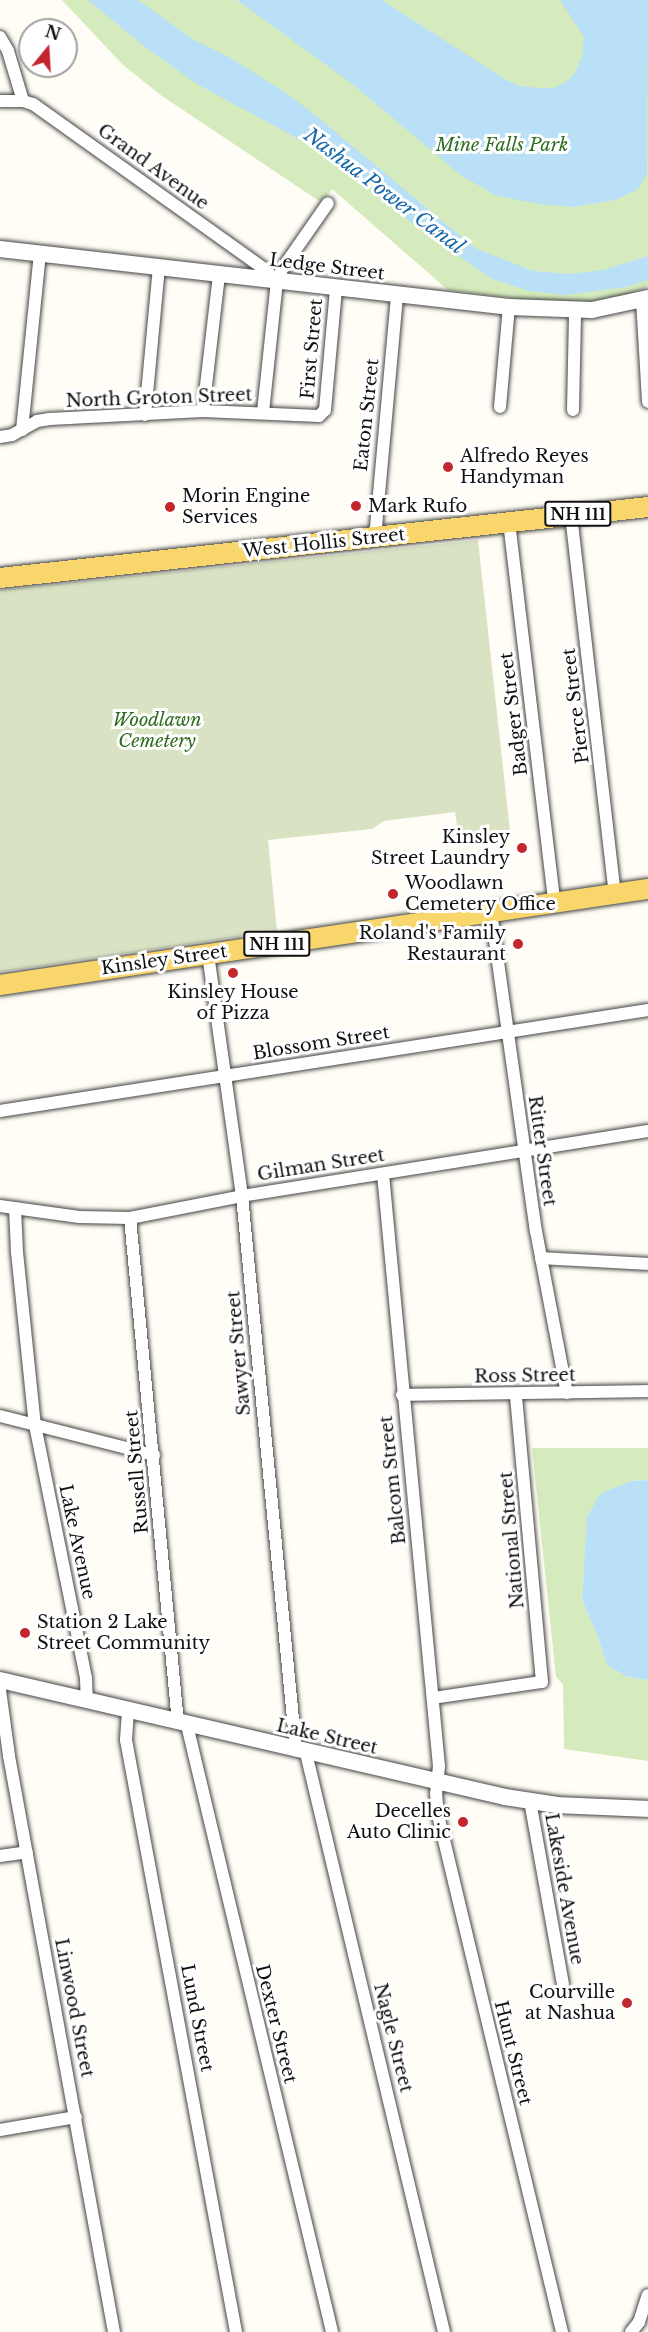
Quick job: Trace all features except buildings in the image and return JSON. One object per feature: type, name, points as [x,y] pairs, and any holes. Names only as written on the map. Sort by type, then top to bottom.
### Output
[{"type":"main road","name":"West Hollis Street","points":[[0,578],[648,507]]},
{"type":"main road","name":"Kinsley Street","points":[[0,985],[648,889]]},
{"type":"street","points":[[0,37],[11,59],[23,101]]},
{"type":"street","name":"Grand Avenue","points":[[0,101],[23,101],[33,104],[263,268],[277,281]]},
{"type":"street","points":[[263,412],[277,281],[282,269],[328,203]]},
{"type":"street","name":"Ledge Street","points":[[0,249],[509,307],[576,311],[609,308],[645,299]]},
{"type":"street","points":[[22,430],[40,254]]},
{"type":"street","points":[[145,415],[159,268]]},
{"type":"street","points":[[203,411],[219,274]]},
{"type":"street","name":"First Street","points":[[323,414],[336,288]]},
{"type":"street","name":"Eaton Street","points":[[375,538],[397,295]]},
{"type":"street","points":[[645,299],[648,402]]},
{"type":"street","points":[[500,407],[509,307]]},
{"type":"street","points":[[573,410],[576,311]]},
{"type":"street","name":"North Groton Street","points":[[0,437],[12,435],[37,421],[50,419],[203,411],[323,414]]},
{"type":"street","name":"Pierce Street","points":[[571,515],[615,893]]},
{"type":"street","name":"Badger Street","points":[[509,522],[554,902]]},
{"type":"street","name":"Ritter Street","points":[[491,912],[524,1152],[541,1258],[567,1393]]},
{"type":"street","name":"Sawyer Street","points":[[208,954],[242,1196],[301,1751]]},
{"type":"street","name":"Blossom Street","points":[[0,1111],[648,1010]]},
{"type":"street","name":"Gilman Street","points":[[0,1206],[79,1217],[129,1218],[242,1196],[648,1131]]},
{"type":"street","name":"Balcom Street","points":[[384,1174],[402,1395],[439,1766],[437,1782]]},
{"type":"street","name":"Lake Avenue","points":[[15,1208],[17,1252],[35,1425],[86,1678],[87,1701]]},
{"type":"street","name":"Russell Street","points":[[129,1218],[182,1724]]},
{"type":"street","points":[[541,1258],[648,1264]]},
{"type":"street","name":"Ross Street","points":[[402,1395],[516,1395],[648,1391]]},
{"type":"street","name":"National Street","points":[[433,1698],[542,1682],[516,1395]]},
{"type":"street","points":[[0,1416],[154,1455]]},
{"type":"street","name":"Lake Street","points":[[0,1680],[182,1724],[530,1801],[648,1809]]},
{"type":"street","name":"Linwood Street","points":[[0,1690],[114,2332]]},
{"type":"street","name":"Lund Street","points":[[128,1711],[126,1740],[236,2332]]},
{"type":"street","name":"Dexter Street","points":[[182,1724],[332,2332]]},
{"type":"street","name":"Nagle Street","points":[[301,1751],[444,2332]]},
{"type":"street","name":"Hunt Street","points":[[437,1782],[436,1801],[443,1838],[562,2332]]},
{"type":"street","name":"Lakeside Avenue","points":[[530,1801],[562,1984]]},
{"type":"street","points":[[0,1856],[27,1852]]},
{"type":"street","points":[[0,2130],[76,2117]]},
{"type":"street","points":[[631,2332],[639,2322],[648,2295]]},
{"type":"green space","name":"Mine Falls Park","points":[[62,0],[648,0],[648,287],[621,297],[569,305],[448,290],[332,189],[322,203],[162,96],[123,65]]},
{"type":"green space","name":"Woodlawn Cemetery","points":[[478,540],[510,831],[459,840],[455,812],[384,821],[372,829],[268,840],[277,931],[0,972],[0,590]]},
{"type":"green space","points":[[532,1448],[648,1448],[648,1480],[631,1481],[586,1543],[582,1600],[607,1665],[627,1677],[648,1680],[648,1761],[564,1749],[563,1684],[556,1677]]},
{"type":"water","name":"Nashua Power Canal","points":[[88,0],[138,0],[194,40],[229,57],[280,89],[309,110],[475,248],[533,271],[570,274],[603,270],[648,256],[648,280],[626,287],[566,295],[529,291],[492,279],[413,224],[385,199],[317,149],[197,84],[145,47]]},
{"type":"water","points":[[237,0],[382,0],[506,80],[520,86],[554,88],[567,81],[575,73],[582,57],[584,37],[560,0],[648,0],[647,174],[637,190],[615,200],[574,207],[539,204],[497,196],[462,176],[351,83]]},
{"type":"water","points":[[648,1480],[648,1680],[627,1677],[607,1665],[582,1600],[587,1517],[600,1494],[631,1481]]},
{"type":"place","name":"Alfredo Reyes Handyman","points":[[448,467]]},
{"type":"place","name":"Mark Rufo","points":[[356,506]]},
{"type":"place","name":"Morin Engine Services","points":[[170,507]]},
{"type":"place","name":"Kinsley Street Laundry","points":[[522,848]]},
{"type":"place","name":"Woodlawn Cemetery Office","points":[[393,894]]},
{"type":"place","name":"Roland's Family Restaurant","points":[[518,944]]},
{"type":"place","name":"Kinsley House of Pizza","points":[[233,973]]},
{"type":"place","name":"Station 2 Lake Street Community","points":[[25,1633]]},
{"type":"place","name":"Decelles Auto Clinic","points":[[463,1822]]},
{"type":"place","name":"Courville at Nashua","points":[[627,2003]]}]
